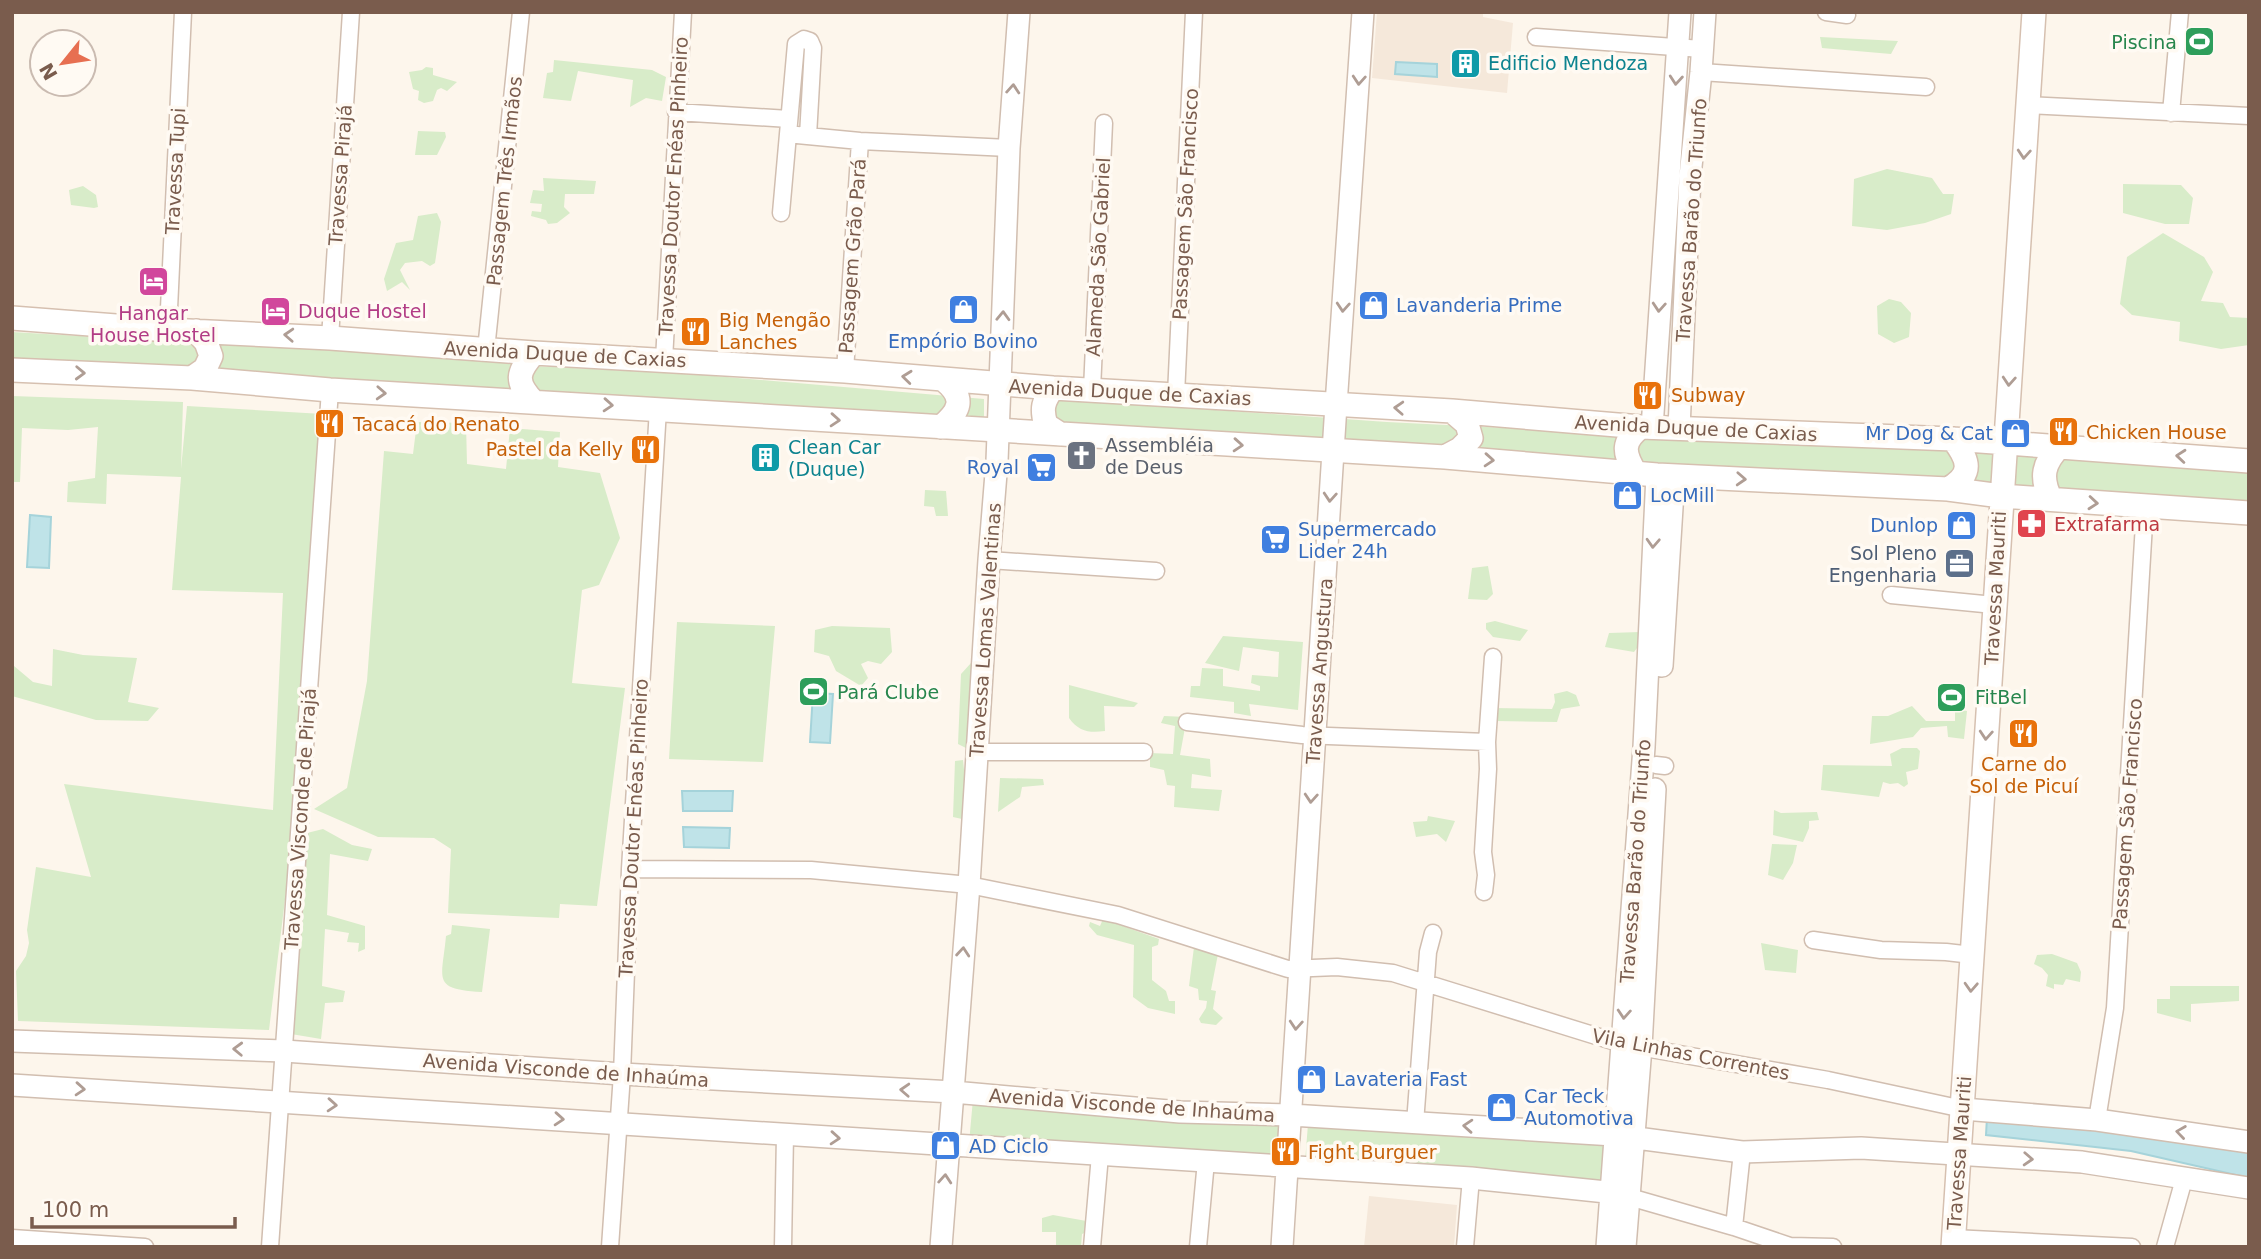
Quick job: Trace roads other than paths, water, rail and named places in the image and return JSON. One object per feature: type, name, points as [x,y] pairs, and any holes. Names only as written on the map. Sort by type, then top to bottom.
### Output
[{"type":"main road","name":"Travessa Mauriti","points":[[1953,1243],[2034,12]]},
{"type":"main road","name":"Avenida Duque de Caxias","points":[[12,318],[845,371],[1053,388],[1452,411],[1646,428],[1953,439],[2249,461]]},
{"type":"main road","points":[[192,377],[205,369],[211,356],[206,342],[196,331]]},
{"type":"main road","points":[[533,401],[521,389],[519,378],[524,364],[534,353]]},
{"type":"main road","points":[[12,370],[192,377],[330,390],[1445,457],[1655,474],[1948,489],[2001,496],[2249,513]]},
{"type":"main road","points":[[940,427],[955,415],[958,400],[955,389],[944,380]]},
{"type":"main road","points":[[1053,388],[1045,399],[1042,412],[1045,425],[1060,433]]},
{"type":"main road","points":[[1445,457],[1460,449],[1471,438],[1467,424],[1452,411]]},
{"type":"main road","points":[[1646,428],[1630,435],[1625,448],[1629,462],[1655,474]]},
{"type":"main road","points":[[1948,489],[1959,482],[1967,468],[1965,454],[1953,439]]},
{"type":"main road","points":[[2051,499],[2045,487],[2043,472],[2049,457],[2060,446]]},
{"type":"street","name":"Travessa Tupi","points":[[168,330],[183,12]]},
{"type":"street","name":"Travessa Pirajá","points":[[330,338],[351,12]]},
{"type":"street","name":"Passagem Três Irmãos","points":[[486,350],[521,12]]},
{"type":"street","name":"Travessa Doutor Enéas Pinheiro","points":[[664,360],[683,12]]},
{"type":"street","name":"Travessa Lomas Valentinas","points":[[941,1247],[969,885],[999,430],[1009,148],[1019,12]]},
{"type":"street","name":"Passagem São Francisco","points":[[1176,395],[1194,12]]},
{"type":"street","name":"Travessa Angustura","points":[[1282,1247],[1363,12]]},
{"type":"street","name":"Travessa Barão do Triunfo","points":[[1646,428],[1680,12]]},
{"type":"street","name":"Travessa Barão do Triunfo","points":[[1679,429],[1690,176],[1705,12]]},
{"type":"street","points":[[1826,12],[1847,15]]},
{"type":"street","points":[[2171,113],[2180,12]]},
{"type":"street","points":[[1536,37],[1702,49]]},
{"type":"street","points":[[781,213],[796,44],[804,39],[810,41],[813,48],[808,136]]},
{"type":"street","points":[[1701,72],[1926,87]]},
{"type":"street","points":[[2028,105],[2249,116]]},
{"type":"street","name":"Passagem Grão Pará","points":[[676,112],[789,126],[808,136],[1009,148]]},
{"type":"street","name":"Alameda São Gabriel","points":[[1092,390],[1104,123]]},
{"type":"street","name":"Passagem Grão Pará","points":[[845,371],[860,141]]},
{"type":"street","points":[[1668,174],[1690,176]]},
{"type":"street","name":"Travessa Visconde de Pirajá","points":[[270,1247],[330,390]]},
{"type":"street","name":"Travessa Doutor Enéas Pinheiro","points":[[610,1247],[658,409]]},
{"type":"street","name":"Travessa Barão do Triunfo","points":[[1607,1247],[1619,1194],[1655,756],[1666,664],[1670,596],[1655,474]]},
{"type":"street","name":"Travessa Barão do Triunfo","points":[[1655,474],[1655,756]]},
{"type":"street","name":"Passagem São Francisco","points":[[2098,1120],[2115,1008],[2145,507]]},
{"type":"street","points":[[989,560],[1156,571]]},
{"type":"street","points":[[1891,595],[1994,605]]},
{"type":"street","points":[[1484,892],[1487,743],[1493,657]]},
{"type":"street","points":[[1187,722],[1302,735],[1487,743]]},
{"type":"street","points":[[977,752],[1144,752]]},
{"type":"street","name":"Vila Linhas Correntes","points":[[630,869],[811,870],[969,885],[1118,915],[1288,969],[1300,967],[1371,970],[1426,983],[1632,1046],[1828,1080],[1962,1129]]},
{"type":"street","points":[[1415,1123],[1428,952],[1433,933]]},
{"type":"street","points":[[1813,940],[1881,950],[1972,955]]},
{"type":"street","name":"Avenida Visconde de Inhaúma","points":[[12,1041],[284,1051],[622,1074],[953,1092],[1180,1112],[1291,1115],[1624,1136],[1742,1152],[1861,1148],[1962,1129],[2098,1120],[2249,1142]]},
{"type":"street","points":[[12,1085],[1471,1178],[1619,1194],[1790,1245],[1833,1247]]},
{"type":"street","name":"Avenida Visconde de Inhaúma","points":[[1962,1129],[2082,1162],[2249,1188]]},
{"type":"street","points":[[783,1247],[785,1135]]},
{"type":"street","points":[[1734,1227],[1742,1152]]},
{"type":"street","points":[[1092,1247],[1100,1155]]},
{"type":"street","points":[[1198,1247],[1206,1161]]},
{"type":"street","points":[[1465,1247],[1471,1178]]},
{"type":"street","points":[[2165,1247],[2183,1179]]},
{"type":"street","name":"Travessa Barão do Triunfo","points":[[1619,1194],[1625,1247]]},
{"type":"street","points":[[12,1238],[145,1247]]},
{"type":"street","points":[[1953,1243],[2132,1247]]},
{"type":"water","points":[[1396,62],[1437,64],[1437,77],[1395,74]]},
{"type":"water","points":[[30,515],[51,517],[49,568],[27,567]]},
{"type":"water","points":[[813,693],[833,694],[830,743],[810,742]]},
{"type":"water","points":[[682,791],[733,791],[732,811],[683,811]]},
{"type":"water","points":[[683,827],[730,828],[729,848],[684,847]]},
{"type":"water","points":[[1987,1117],[2249,1148],[2249,1178],[2131,1151],[1986,1135]]},
{"type":"place","name":"Piscina","points":[[2200,42]]},
{"type":"place","name":"Edificio Mendoza","points":[[1465,63]]},
{"type":"place","name":"Hangar House Hostel","points":[[153,282]]},
{"type":"place","name":"Lavanderia Prime","points":[[1373,305]]},
{"type":"place","name":"Empório Bovino","points":[[963,310]]},
{"type":"place","name":"Duque Hostel","points":[[275,311]]},
{"type":"place","name":"Big Mengão Lanches","points":[[696,331]]},
{"type":"place","name":"Subway","points":[[1648,395]]},
{"type":"place","name":"Tacacá do Renato","points":[[330,424]]},
{"type":"place","name":"Chicken House","points":[[2063,432]]},
{"type":"place","name":"Mr Dog & Cat","points":[[2016,433]]},
{"type":"place","name":"Pastel da Kelly","points":[[646,449]]},
{"type":"place","name":"Assembléia de Deus","points":[[1082,456]]},
{"type":"place","name":"Clean Car (Duque)","points":[[765,458]]},
{"type":"place","name":"Royal","points":[[1042,467]]},
{"type":"place","name":"LocMill","points":[[1627,495]]},
{"type":"place","name":"Extrafarma","points":[[2031,524]]},
{"type":"place","name":"Dunlop","points":[[1961,525]]},
{"type":"place","name":"Supermercado Lider 24h","points":[[1275,540]]},
{"type":"place","name":"Sol Pleno Engenharia","points":[[1960,564]]},
{"type":"place","name":"Pará Clube","points":[[814,692]]},
{"type":"place","name":"FitBel","points":[[1952,697]]},
{"type":"place","name":"Carne do Sol de Picuí","points":[[2024,733]]},
{"type":"place","name":"Lavateria Fast","points":[[1311,1079]]},
{"type":"place","name":"Car Teck Automotiva","points":[[1501,1107]]},
{"type":"place","name":"AD Ciclo","points":[[946,1146]]},
{"type":"place","name":"Fight Burguer","points":[[1285,1152]]}]
